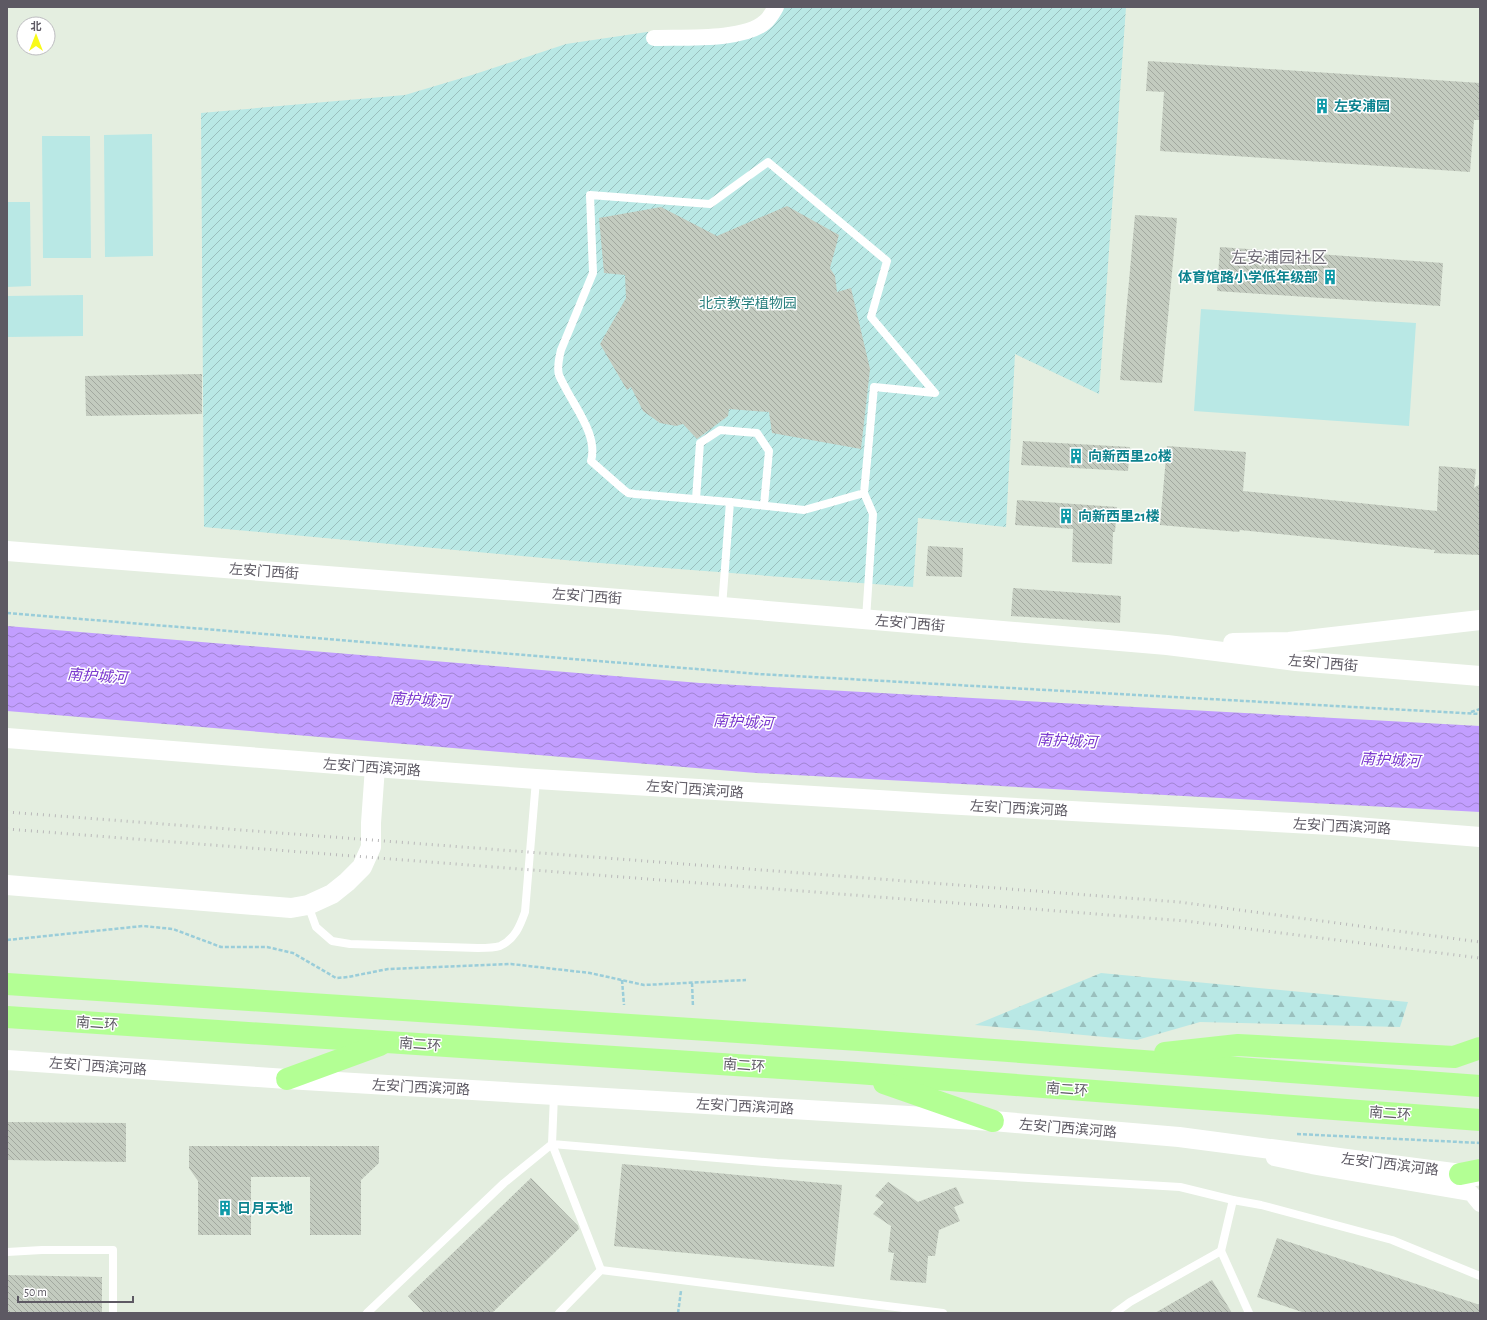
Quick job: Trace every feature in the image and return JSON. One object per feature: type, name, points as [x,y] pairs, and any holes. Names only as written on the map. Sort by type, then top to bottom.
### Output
[{"type":"highway","points":[[7,984],[859,1040],[1480,1086]]},
{"type":"highway","name":"南二环","points":[[7,1017],[857,1073],[1480,1120]]},
{"type":"highway","points":[[287,1079],[389,1042]]},
{"type":"highway","points":[[1115,1059],[1238,1045],[1480,1057]]},
{"type":"highway","points":[[1454,1056],[1480,1048]]},
{"type":"highway","points":[[857,1073],[993,1121]]},
{"type":"street","points":[[654,38],[724,35],[747,32],[765,22],[776,7]]},
{"type":"street","name":"左安门西街","points":[[7,551],[866,619],[1167,645],[1296,661],[1480,676]]},
{"type":"street","name":"左安门西街","points":[[1167,645],[1289,642],[1480,620]]},
{"type":"street","name":"左安门西滨河路","points":[[7,738],[375,768],[536,779],[943,804],[1331,825],[1480,836]]},
{"type":"street","points":[[7,885],[290,908],[308,905],[332,894],[347,882],[362,867],[372,847],[375,768]]},
{"type":"street","name":"左安门西滨河路","points":[[7,1060],[287,1079],[993,1121],[1179,1137],[1473,1173]]},
{"type":"street","points":[[1179,1137],[1312,1166],[1471,1193],[1480,1204]]},
{"type":"lane","points":[[864,494],[804,510],[628,493],[591,461],[593,455],[591,441],[559,375],[561,350],[593,273],[590,195],[710,204],[768,162],[887,261],[871,317],[935,393],[874,387],[864,494],[873,514],[866,619]]},
{"type":"lane","points":[[696,499],[700,443],[720,430],[757,433],[769,451],[764,505]]},
{"type":"lane","points":[[722,607],[730,502]]},
{"type":"lane","points":[[308,905],[316,927],[332,941],[350,944],[478,948],[499,946],[511,938],[520,928],[525,912],[536,779]]},
{"type":"lane","points":[[554,1094],[552,1144],[601,1270]]},
{"type":"lane","points":[[368,1312],[504,1184],[552,1144],[777,1163],[1180,1187],[1261,1205],[1392,1240],[1480,1276]]},
{"type":"lane","points":[[1233,1200],[1221,1251],[1250,1313]]},
{"type":"lane","points":[[7,1252],[42,1250],[113,1250],[113,1313]]},
{"type":"lane","points":[[1115,1313],[1130,1302],[1221,1251]]},
{"type":"lane","points":[[601,1270],[943,1313]]},
{"type":"lane","points":[[559,1313],[601,1270]]},
{"type":"path","points":[[7,613],[758,674],[1480,714]]},
{"type":"path","points":[[1469,713],[1480,709]]},
{"type":"path","points":[[7,940],[143,926],[174,929],[221,947],[267,947],[293,953],[336,978],[388,969],[511,964],[590,973],[644,985],[746,980]]},
{"type":"path","points":[[622,980],[624,1005]]},
{"type":"path","points":[[692,983],[693,1007]]},
{"type":"path","points":[[1292,1134],[1480,1143]]},
{"type":"path","points":[[678,1313],[682,1281]]},
{"type":"green space","name":"北京教学植物园","points":[[784,7],[1126,7],[1099,394],[1015,354],[1006,527],[918,518],[913,587],[587,562],[204,527],[201,113],[405,95],[566,44],[647,32],[759,33]]},
{"type":"green space","points":[[152,134],[153,256],[105,257],[104,135]]},
{"type":"green space","points":[[42,136],[90,136],[91,258],[43,258]]},
{"type":"green space","points":[[7,202],[30,202],[31,286],[7,287]]},
{"type":"green space","points":[[83,295],[83,336],[7,337],[7,296]]},
{"type":"green space","points":[[1201,309],[1416,323],[1409,426],[1194,411]]},
{"type":"green space","points":[[1101,973],[1408,1002],[1400,1027],[1200,1022],[1137,1040],[975,1025]]},
{"type":"water","name":"南护城河","points":[[7,626],[700,683],[1480,726],[1480,812],[756,773],[7,711]]},
{"type":"building","name":"左安浦园","points":[[1148,61],[1480,83],[1480,120],[1474,120],[1470,172],[1160,151],[1164,92],[1146,91]]},
{"type":"building","points":[[787,206],[839,235],[830,268],[835,276],[837,292],[851,288],[870,369],[861,449],[772,433],[769,412],[729,409],[728,416],[697,439],[683,424],[676,426],[660,423],[643,411],[631,387],[627,390],[600,344],[626,298],[625,275],[604,273],[599,218],[661,207],[717,236]]},
{"type":"building","points":[[1135,215],[1177,218],[1162,383],[1120,380]]},
{"type":"building","name":"体育馆路小学低年级部","points":[[1220,247],[1443,263],[1440,306],[1217,291]]},
{"type":"building","points":[[202,374],[202,414],[86,416],[85,376]]},
{"type":"building","name":"向新西里20楼","points":[[1023,441],[1130,447],[1128,471],[1021,465]]},
{"type":"building","points":[[1167,446],[1246,452],[1243,491],[1437,511],[1439,466],[1476,469],[1474,488],[1480,484],[1480,555],[1434,553],[1435,550],[1240,530],[1239,532],[1160,525]]},
{"type":"building","name":"向新西里21楼","points":[[1017,500],[1117,507],[1115,532],[1113,532],[1112,564],[1072,562],[1073,529],[1015,525]]},
{"type":"building","points":[[928,546],[963,548],[962,577],[926,576]]},
{"type":"building","points":[[1013,588],[1121,596],[1120,623],[1011,616]]},
{"type":"building","points":[[7,1122],[126,1123],[126,1162],[7,1160]]},
{"type":"building","name":"日月天地","points":[[189,1146],[379,1146],[379,1163],[361,1180],[361,1235],[310,1235],[310,1177],[251,1177],[251,1235],[198,1235],[198,1181],[189,1168]]},
{"type":"building","points":[[622,1164],[842,1185],[834,1267],[614,1246]]},
{"type":"building","points":[[531,1178],[578,1226],[579,1229],[492,1313],[424,1313],[408,1296]]},
{"type":"building","points":[[888,1182],[918,1202],[956,1187],[964,1203],[954,1207],[960,1221],[939,1230],[935,1256],[928,1256],[926,1283],[890,1280],[894,1253],[888,1252],[891,1226],[873,1214],[884,1202],[875,1196]]},
{"type":"building","points":[[1277,1238],[1480,1305],[1480,1313],[1305,1313],[1257,1297]]},
{"type":"building","points":[[7,1275],[102,1277],[102,1313],[7,1313]]},
{"type":"building","points":[[1212,1280],[1232,1313],[1155,1313]]},
{"type":"railway","points":[[7,812],[1179,902],[1480,942]]},
{"type":"railway","points":[[7,829],[1186,921],[1480,958]]},
{"type":"place","name":"左安浦园","points":[[1322,106]]},
{"type":"place","name":"体育馆路小学低年级部","points":[[1330,277]]},
{"type":"place","name":"向新西里20楼","points":[[1076,456]]},
{"type":"place","name":"向新西里21楼","points":[[1066,516]]},
{"type":"place","name":"日月天地","points":[[225,1208]]},
{"type":"district","name":"左安浦园社区","points":[[1279,257]]}]
